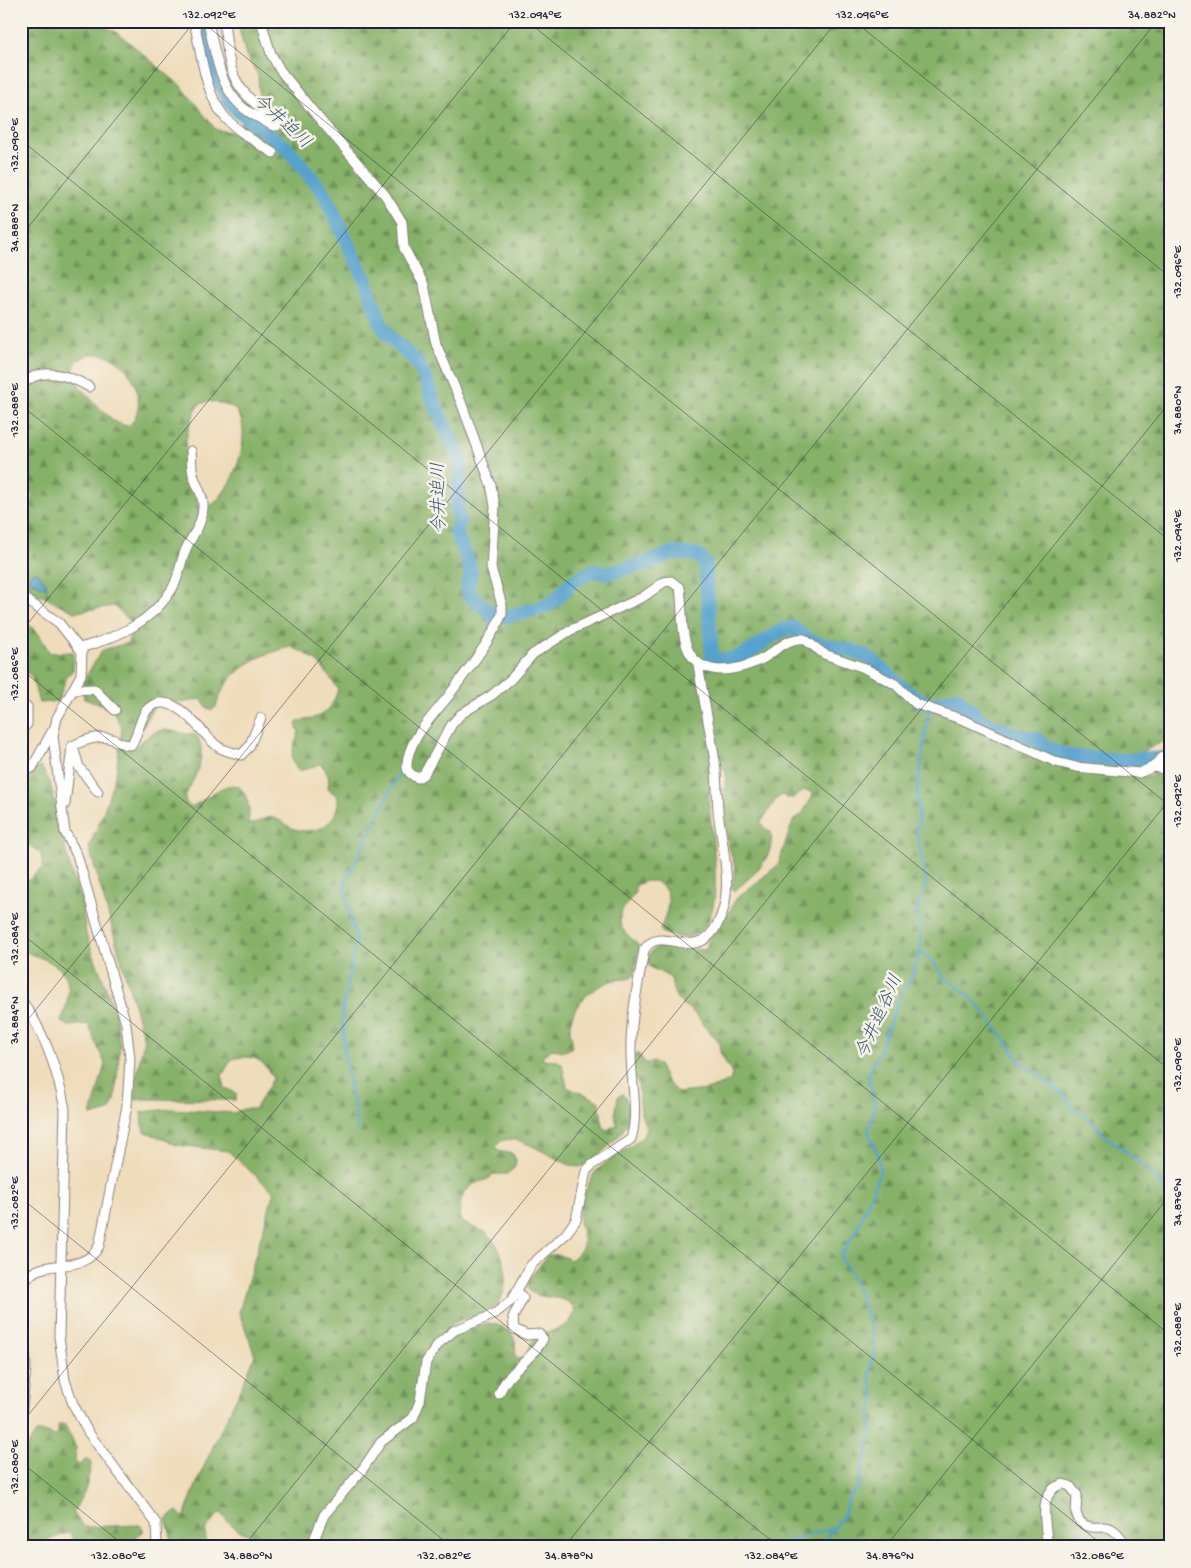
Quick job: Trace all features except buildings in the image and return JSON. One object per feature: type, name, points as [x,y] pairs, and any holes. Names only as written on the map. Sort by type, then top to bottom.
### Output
[{"type":"street","points":[[194,21],[206,74],[217,105],[241,132],[273,153]]},
{"type":"street","points":[[208,21],[215,53],[229,92],[244,109],[273,126],[277,126],[278,122],[247,96],[233,78],[224,21]]},
{"type":"street","points":[[261,21],[271,54],[280,70],[316,116],[385,195],[402,222],[404,248],[424,285],[436,344],[461,402],[491,486],[494,506],[491,568],[502,604],[502,614],[450,694],[416,738],[406,764],[407,770],[418,778],[424,774],[452,724],[461,714],[504,684],[533,654],[571,630],[643,597],[664,582],[671,581],[680,588],[685,640],[689,655],[698,664],[710,669],[723,670],[748,666],[791,640],[804,639],[824,654],[862,667],[895,684],[916,704],[964,720],[1056,762],[1076,767],[1139,773],[1153,767],[1170,750]]},
{"type":"street","points":[[21,386],[34,375],[58,374],[77,380],[89,387]]},
{"type":"street","points":[[80,648],[116,636],[135,626],[156,608],[172,589],[185,551],[200,523],[203,508],[202,495],[193,473],[191,452]]},
{"type":"street","points":[[21,596],[60,623],[80,648],[82,671],[74,690],[57,718],[52,736],[66,836],[77,855],[126,1024],[130,1059],[127,1106],[98,1246],[89,1260],[38,1269],[32,1273],[23,1285],[21,1296],[26,1367],[21,1417]]},
{"type":"street","points":[[311,1547],[318,1526],[333,1502],[362,1470],[381,1442],[408,1424],[418,1411],[426,1362],[439,1343],[455,1330],[504,1309],[517,1291],[531,1265],[565,1235],[576,1220],[586,1172],[592,1165],[631,1139],[634,1122],[631,1053],[632,1023],[644,950],[648,944],[657,940],[684,944],[703,941],[717,925],[723,906],[726,860],[718,812],[715,762],[698,664]]},
{"type":"street","points":[[74,690],[94,689],[115,710]]},
{"type":"street","points":[[72,746],[100,738],[112,739],[124,745],[131,745],[147,711],[153,705],[163,704],[175,707],[193,719],[218,747],[243,755],[249,747],[261,718]]},
{"type":"street","points":[[21,731],[27,724],[24,718],[27,707]]},
{"type":"street","points":[[21,769],[32,768],[47,738],[54,730]]},
{"type":"street","points":[[63,814],[72,746]]},
{"type":"street","points":[[72,746],[79,767],[98,792]]},
{"type":"street","points":[[1153,767],[1170,770]]},
{"type":"street","points":[[21,999],[49,1046],[59,1076],[65,1109],[60,1266],[60,1350],[65,1380],[73,1404],[88,1432],[156,1523],[157,1547]]},
{"type":"street","points":[[499,1394],[506,1378],[523,1364],[543,1339],[540,1334],[527,1335],[514,1329],[513,1317],[523,1298],[517,1291]]},
{"type":"street","points":[[1048,1547],[1044,1514],[1046,1500],[1052,1490],[1063,1484],[1070,1486],[1077,1495],[1076,1513],[1080,1522],[1090,1527],[1106,1526],[1112,1528],[1127,1547]]},
{"type":"green space","points":[[21,21],[94,21],[118,33],[182,87],[216,130],[235,132],[259,95],[258,75],[246,55],[237,21],[1170,21],[1170,738],[1138,754],[1142,777],[1156,774],[1170,780],[1170,1547],[264,1547],[262,1537],[238,1530],[220,1512],[205,1531],[207,1547],[174,1547],[166,1519],[177,1511],[184,1518],[200,1476],[255,1355],[239,1312],[274,1192],[228,1151],[177,1145],[144,1131],[141,1112],[171,1109],[234,1113],[243,1109],[255,1109],[273,1078],[261,1062],[257,1059],[246,1057],[232,1059],[222,1075],[225,1088],[236,1093],[236,1100],[136,1099],[133,1092],[144,1040],[89,847],[103,814],[116,773],[122,728],[111,707],[84,699],[83,681],[102,650],[128,643],[133,624],[114,606],[75,612],[21,586],[21,571],[28,570],[27,566],[21,562],[22,514],[34,497],[21,486]],"holes":[[[90,354],[106,355],[116,359],[131,375],[136,386],[138,407],[135,417],[129,426],[110,418],[83,391],[78,384],[74,371],[75,365],[80,359]],[[208,401],[231,407],[241,419],[243,432],[238,463],[231,479],[223,493],[214,503],[204,509],[199,506],[186,457],[187,435],[198,405]],[[291,647],[308,655],[319,664],[338,689],[329,709],[319,716],[298,721],[296,725],[299,732],[292,757],[295,766],[299,771],[320,764],[328,775],[328,788],[338,797],[335,814],[331,820],[319,829],[311,831],[294,829],[270,817],[248,824],[249,811],[245,795],[240,788],[233,785],[217,791],[191,807],[186,803],[185,797],[201,758],[200,742],[196,735],[168,730],[160,731],[151,734],[133,748],[152,709],[163,699],[179,703],[201,699],[208,709],[212,710],[216,707],[221,694],[235,674],[244,666],[278,650]],[[718,765],[726,773],[725,821],[728,844],[735,867],[731,886],[734,891],[755,872],[767,857],[770,849],[770,831],[763,827],[761,822],[777,798],[783,795],[786,798],[793,798],[805,790],[812,792],[813,796],[802,814],[793,821],[778,865],[736,899],[730,911],[710,935],[706,950],[680,948],[665,944],[657,947],[649,955],[650,967],[671,978],[678,1000],[696,1014],[719,1041],[720,1052],[732,1074],[730,1081],[707,1090],[678,1093],[672,1088],[659,1065],[654,1062],[645,1063],[638,1053],[633,1055],[631,1070],[638,1083],[641,1114],[646,1127],[643,1136],[608,1161],[592,1177],[580,1208],[579,1218],[583,1240],[581,1249],[571,1260],[559,1255],[548,1255],[529,1279],[528,1289],[540,1296],[565,1300],[575,1310],[573,1317],[565,1326],[535,1336],[525,1357],[519,1359],[515,1356],[513,1336],[505,1328],[495,1324],[489,1323],[475,1326],[450,1336],[446,1332],[454,1323],[483,1314],[497,1304],[505,1286],[504,1264],[496,1244],[487,1234],[462,1222],[460,1212],[462,1197],[472,1185],[494,1174],[507,1174],[515,1167],[516,1160],[513,1154],[498,1151],[496,1147],[502,1141],[512,1139],[535,1147],[559,1160],[578,1167],[583,1166],[605,1150],[619,1136],[626,1125],[628,1110],[625,1096],[622,1094],[618,1097],[615,1114],[617,1125],[607,1130],[603,1127],[599,1102],[567,1087],[562,1064],[558,1061],[544,1060],[542,1056],[552,1049],[565,1051],[571,1048],[570,1025],[572,1017],[584,997],[611,981],[634,976],[639,946],[623,930],[620,918],[623,909],[635,892],[635,886],[645,881],[655,881],[666,891],[668,904],[660,930],[663,933],[687,937],[702,929],[711,913],[715,891],[715,866],[709,801],[714,767]]]},
{"type":"green space","points":[[21,618],[38,633],[50,653],[73,652],[73,670],[67,676],[58,701],[39,703],[32,677],[21,667]]},
{"type":"green space","points":[[41,767],[50,783],[71,872],[81,898],[86,934],[115,1013],[120,1046],[115,1100],[109,1111],[91,1116],[105,1064],[88,1024],[69,1026],[61,1022],[68,999],[67,981],[64,973],[48,961],[25,951],[20,940],[21,887],[43,867],[41,853],[25,843],[21,837],[21,774]]},
{"type":"green space","points":[[58,1425],[65,1425],[76,1448],[75,1461],[79,1465],[87,1459],[92,1461],[86,1488],[73,1513],[84,1527],[140,1525],[143,1528],[143,1532],[120,1547],[72,1547],[74,1543],[70,1532],[40,1541],[21,1539],[19,1498],[24,1456],[29,1443],[37,1432],[54,1436],[58,1435]]},
{"type":"water","points":[[36,571],[46,583],[47,588],[28,579],[30,574]]},
{"type":"waterway","name":"今井迫川","points":[[202,21],[212,67],[228,99],[237,110],[287,148],[324,193],[366,282],[381,324],[389,336],[418,364],[461,462],[457,510],[459,521],[456,532],[471,572],[467,589],[468,594],[493,615],[508,616],[542,608],[557,599],[572,582],[593,571],[608,573],[647,563],[672,553],[697,555],[705,563],[712,656],[718,660],[742,656],[778,632],[795,628],[809,640],[851,651],[869,658],[907,691],[923,701],[936,703],[957,697],[983,722],[1017,736],[1035,738],[1052,751],[1069,756],[1120,760],[1170,758]]},
{"type":"waterway","points":[[489,630],[490,620],[493,615]]},
{"type":"waterway","name":"今井追谷川","points":[[781,1547],[792,1539],[835,1528],[845,1511],[849,1497],[859,1486],[860,1474],[867,1454],[874,1399],[870,1372],[875,1345],[862,1301],[852,1277],[842,1262],[841,1255],[856,1232],[880,1172],[878,1155],[868,1132],[874,1109],[868,1074],[881,1048],[898,1000],[913,974],[920,953],[921,941],[917,912],[926,883],[916,829],[919,823],[917,791],[930,703]]},
{"type":"waterway","points":[[358,1131],[345,1060],[342,1011],[356,941],[344,885],[403,765]]},
{"type":"waterway","points":[[921,953],[931,959],[944,977],[969,995],[1002,1035],[1020,1062],[1051,1084],[1068,1099],[1072,1108],[1081,1112],[1109,1139],[1137,1160],[1160,1183],[1170,1202]]},
{"type":"waterway","points":[[823,1547],[825,1539],[835,1528]]}]
